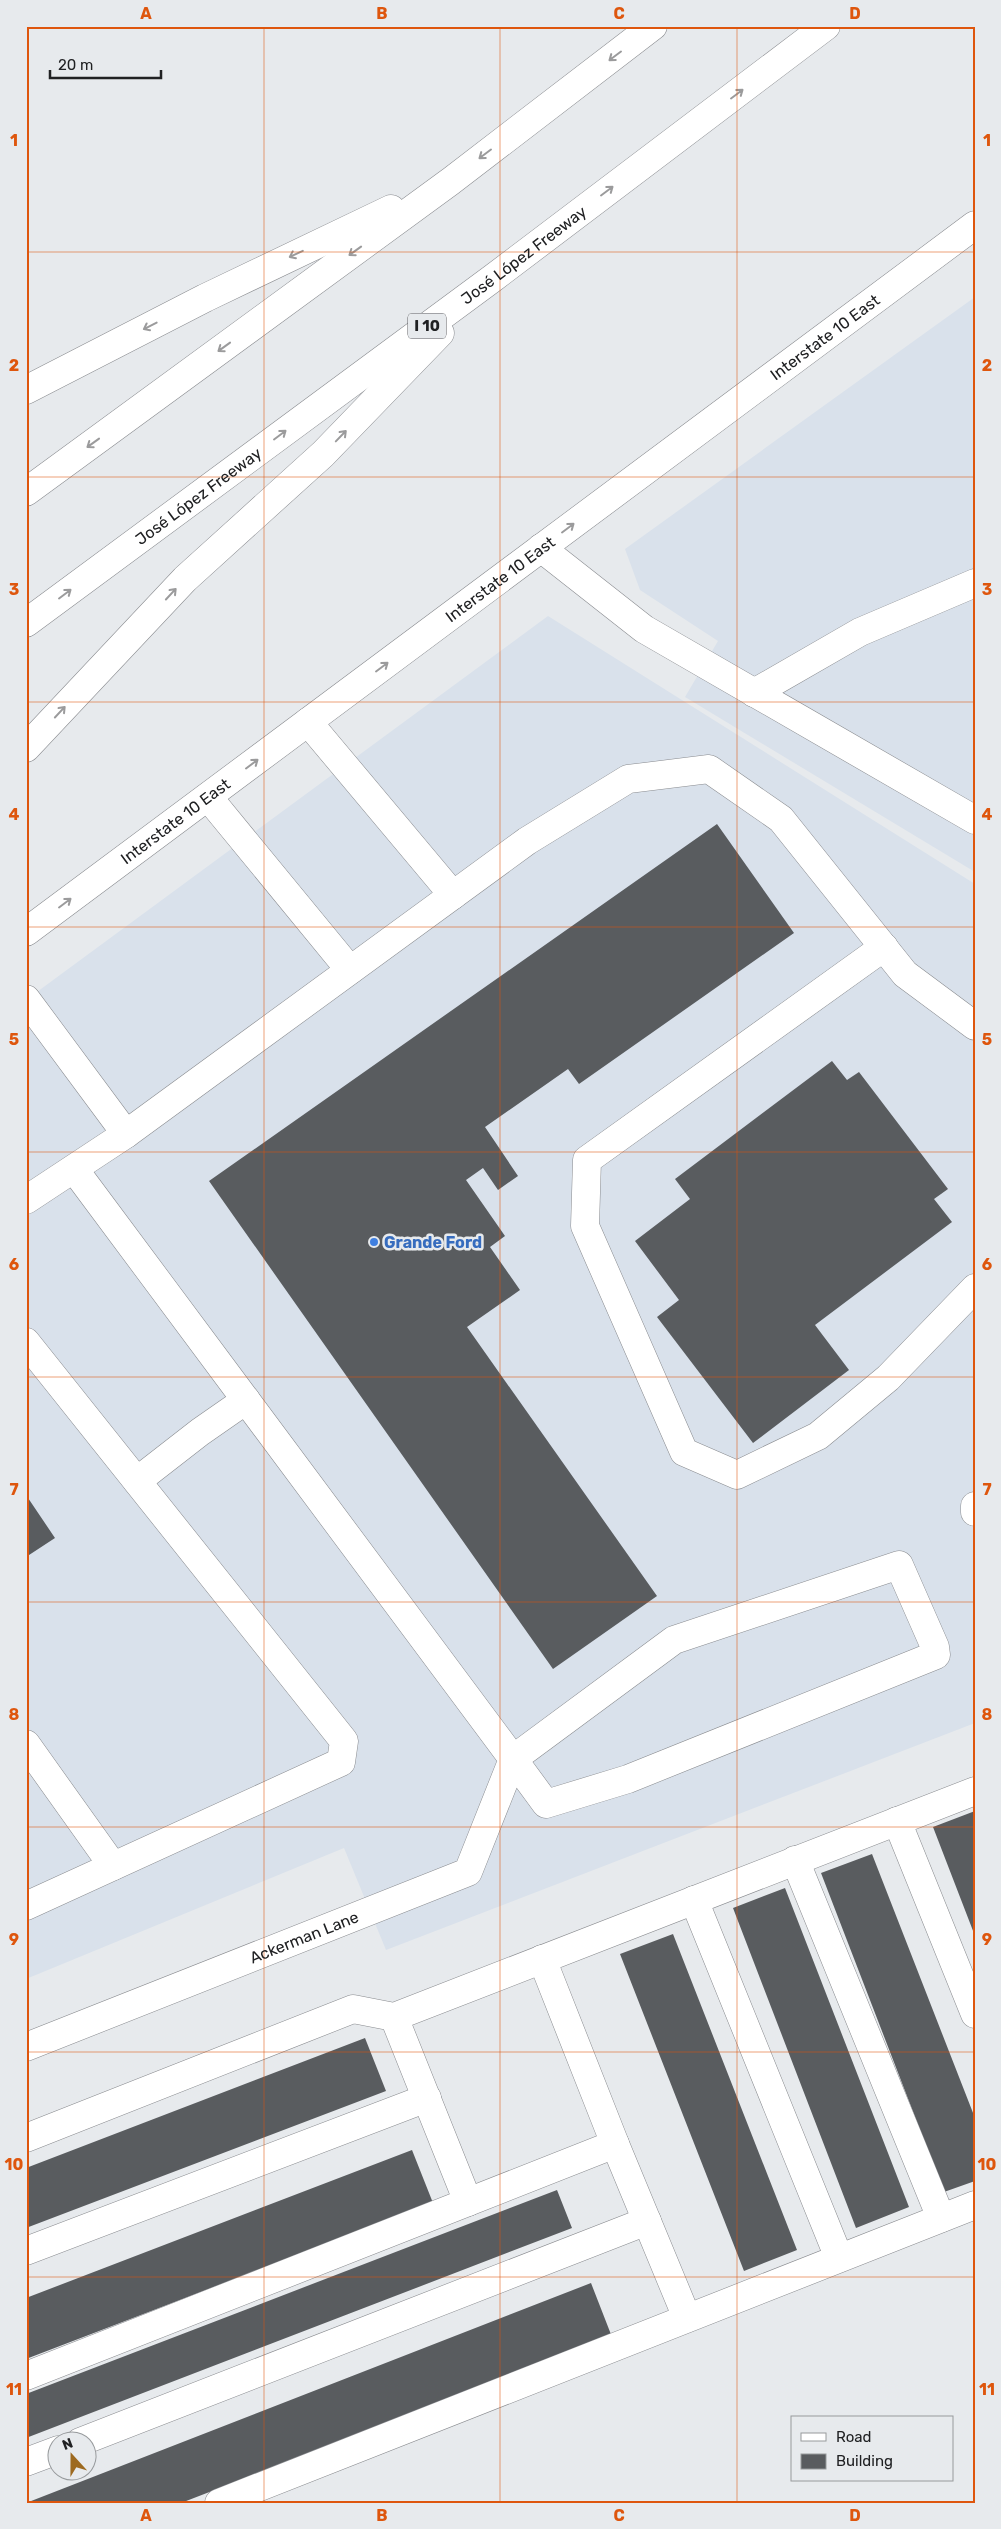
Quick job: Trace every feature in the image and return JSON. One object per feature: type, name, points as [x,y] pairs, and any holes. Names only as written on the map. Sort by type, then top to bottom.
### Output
[{"type":"main road","points":[[26,492],[451,181],[653,26]]},
{"type":"main road","name":"José López Freeway","points":[[26,623],[493,278],[826,26]]},
{"type":"main road","points":[[26,390],[205,298],[451,181]]},
{"type":"main road","name":"Interstate 10 East","points":[[26,932],[975,225]]},
{"type":"main road","points":[[26,748],[185,578],[324,454],[493,278]]},
{"type":"main road","points":[[542,548],[644,629],[975,820]]},
{"type":"main road","points":[[754,693],[860,632],[975,583]]},
{"type":"main road","points":[[308,722],[453,895]]},
{"type":"main road","points":[[26,1200],[126,1134],[527,841],[628,779],[709,769],[781,819],[905,974],[975,1026]]},
{"type":"main road","points":[[208,797],[350,970]]},
{"type":"main road","points":[[884,947],[587,1160],[585,1226],[684,1452],[737,1475],[818,1436],[888,1378],[975,1288]]},
{"type":"main road","points":[[26,999],[126,1134]]},
{"type":"main road","points":[[74,1169],[546,1804],[628,1779],[936,1655],[935,1647],[899,1565],[674,1640],[513,1759]]},
{"type":"main road","points":[[26,1342],[344,1741],[341,1762],[26,1906]]},
{"type":"main road","points":[[137,1481],[200,1432],[246,1400]]},
{"type":"main road","points":[[975,1506],[975,1512]]},
{"type":"main road","points":[[26,1744],[113,1866]]},
{"type":"main road","name":"Ackerman Lane","points":[[26,2048],[468,1872],[513,1759]]},
{"type":"main road","points":[[26,2138],[354,2009],[394,2017],[975,1791]]},
{"type":"main road","points":[[897,1821],[975,2014]]},
{"type":"main road","points":[[795,1860],[940,2218]]},
{"type":"main road","points":[[694,1900],[839,2258]]},
{"type":"main road","points":[[542,1960],[687,2318]]},
{"type":"main road","points":[[394,2017],[468,2202]]},
{"type":"main road","points":[[26,2251],[426,2098]]},
{"type":"main road","points":[[26,2376],[615,2144]]},
{"type":"main road","points":[[219,2503],[975,2205]]},
{"type":"main road","points":[[98,2435],[647,2221]]},
{"type":"main road","points":[[26,2462],[48,2454]]},
{"type":"shaded area","points":[[975,297],[975,872],[685,697],[718,641],[640,590],[625,549]]},
{"type":"shaded area","points":[[548,616],[975,884],[975,1723],[386,1950],[344,1848],[26,1979],[26,1000]]},
{"type":"building","name":"Grande Ford","points":[[717,824],[794,933],[579,1084],[568,1069],[485,1127],[518,1176],[498,1190],[483,1168],[466,1180],[505,1236],[490,1247],[520,1290],[467,1327],[657,1596],[553,1669],[209,1181]]},
{"type":"building","points":[[832,1061],[847,1080],[859,1072],[948,1189],[934,1199],[952,1222],[815,1325],[849,1370],[753,1443],[657,1317],[679,1300],[635,1241],[690,1199],[675,1179]]},
{"type":"building","points":[[26,1495],[55,1538],[26,1557]]},
{"type":"building","points":[[975,1811],[975,1936],[933,1827]]},
{"type":"building","points":[[872,1854],[975,2118],[975,2181],[944,2192],[821,1873]]},
{"type":"building","points":[[785,1888],[909,2207],[856,2228],[733,1908]]},
{"type":"building","points":[[673,1934],[797,2250],[744,2271],[620,1954]]},
{"type":"building","points":[[365,2038],[386,2091],[26,2228],[26,2168]]},
{"type":"building","points":[[412,2150],[433,2203],[26,2359],[26,2298]]},
{"type":"building","points":[[557,2190],[572,2228],[26,2438],[26,2394]]},
{"type":"building","points":[[591,2283],[612,2337],[181,2503],[26,2503],[80,2482],[98,2482],[98,2475]]},
{"type":"place","name":"Grande Ford","points":[[374,1242]]}]
